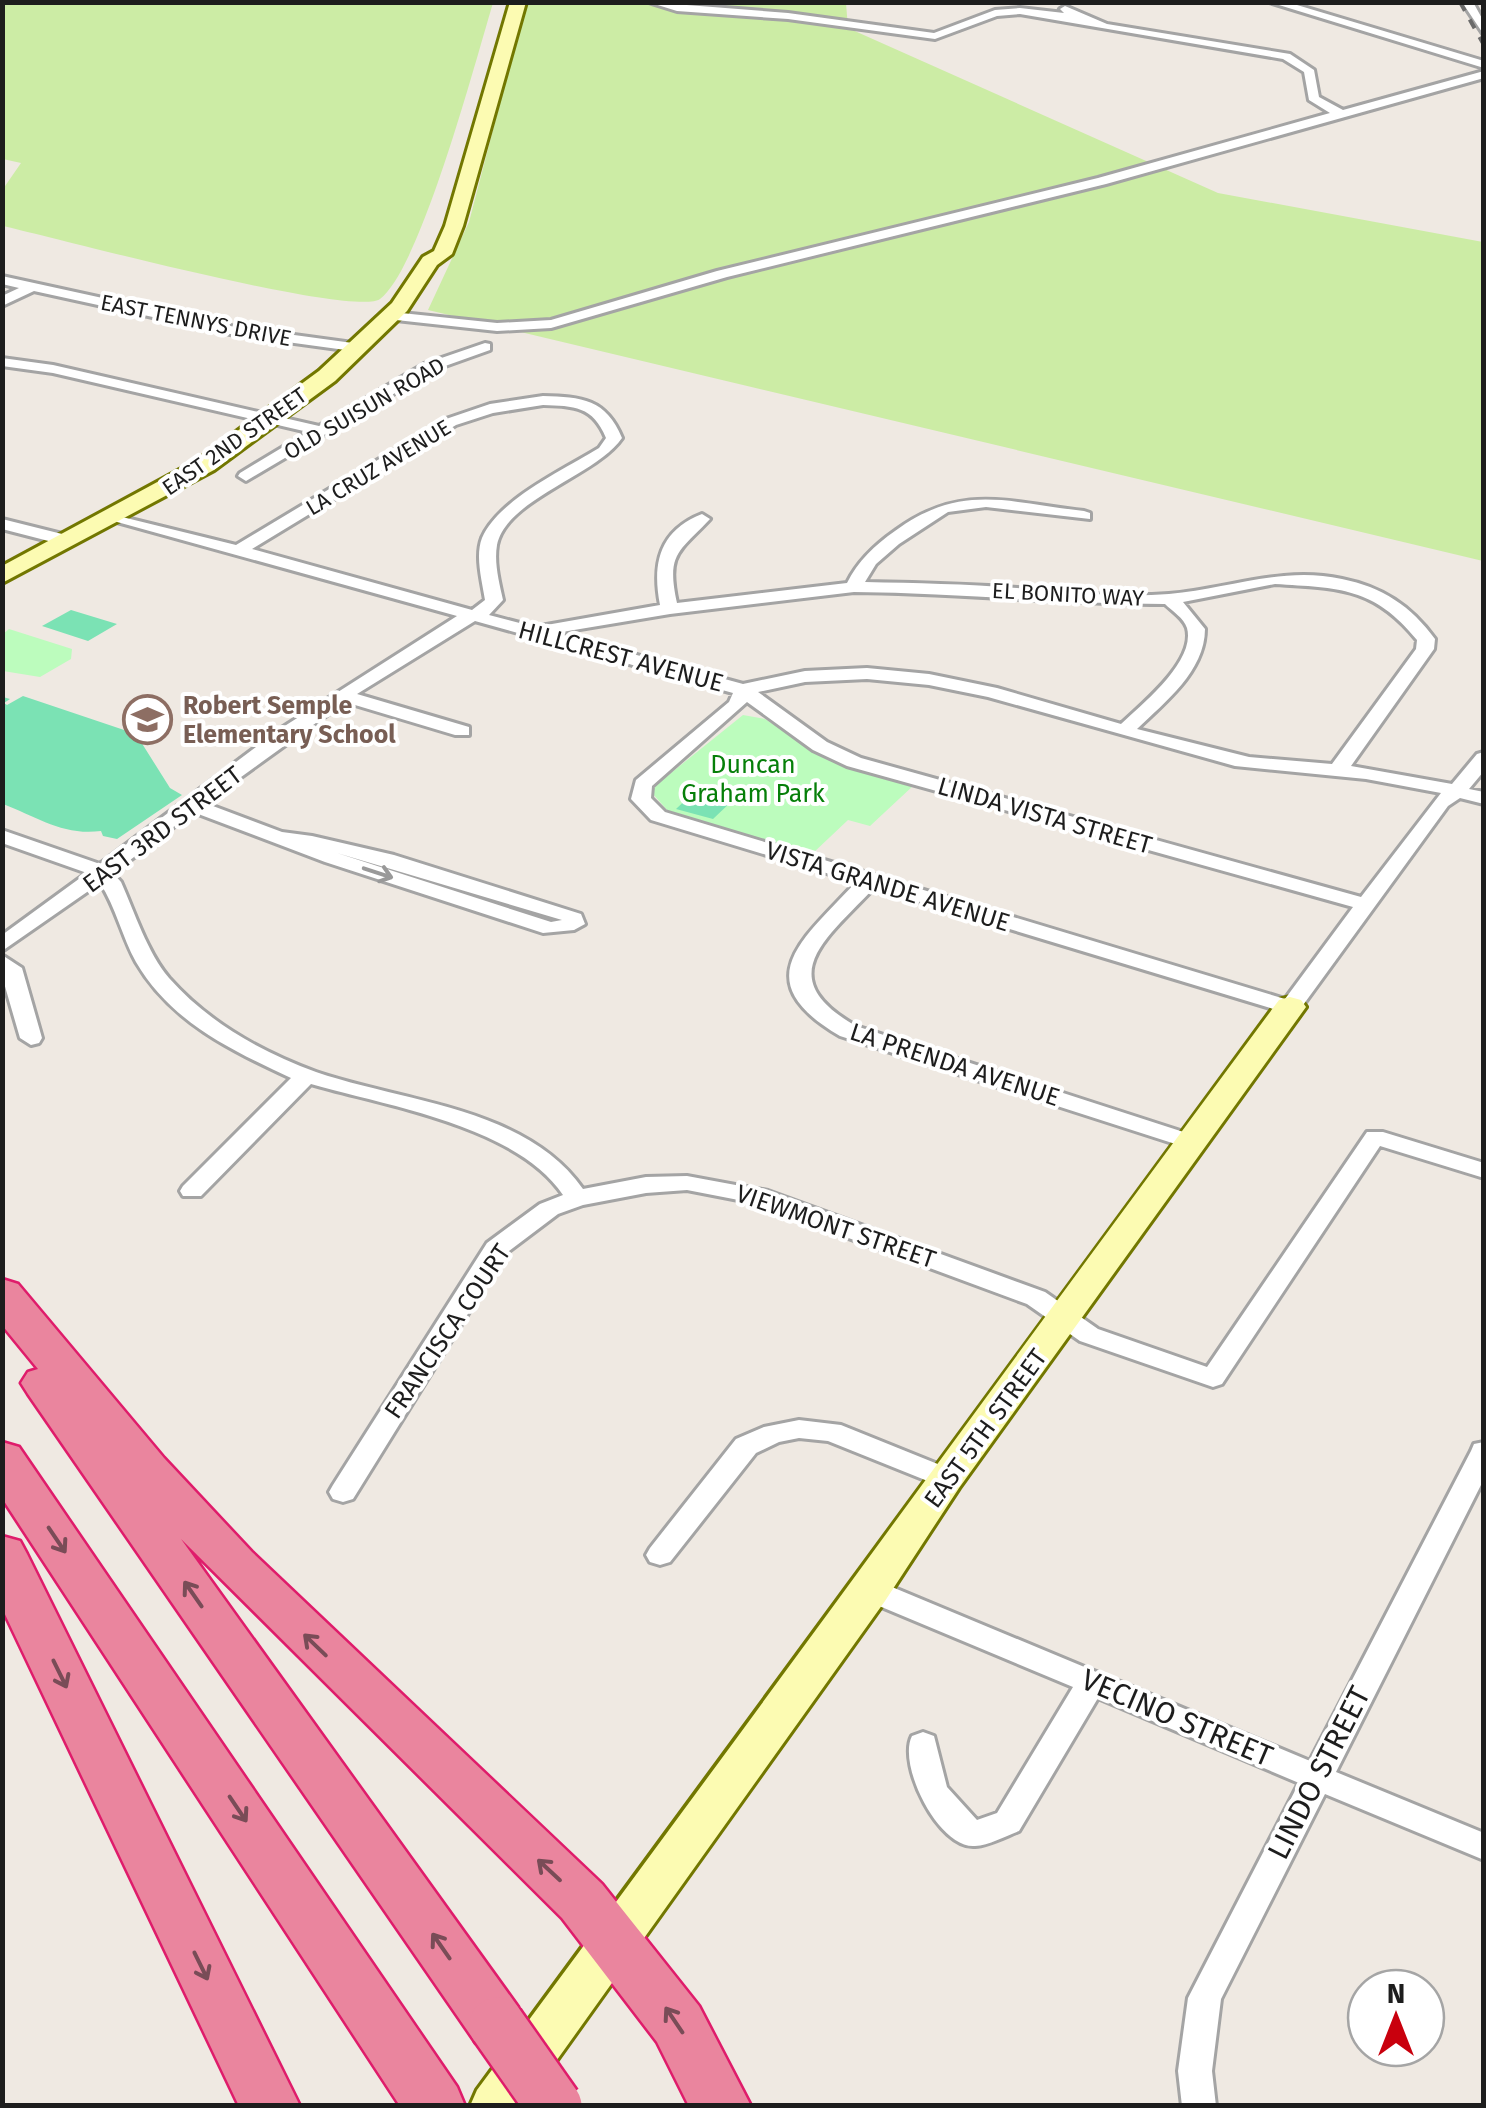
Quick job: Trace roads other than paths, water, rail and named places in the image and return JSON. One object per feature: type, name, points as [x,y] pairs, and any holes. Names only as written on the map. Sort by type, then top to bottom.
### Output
[{"type":"highway","points":[[2,1294],[147,1470],[234,1566],[582,1901],[678,2024],[721,2106]]},
{"type":"highway","points":[[2,1325],[554,2106]]},
{"type":"highway","points":[[2,1459],[435,2106]]},
{"type":"highway","points":[[2,1554],[270,2106]]},
{"type":"main road","name":"EAST 2ND STREET","points":[[430,261],[426,254],[442,214],[504,2]]},
{"type":"main road","name":"EAST 2ND STREET","points":[[2,576],[206,465],[360,348],[392,316],[430,261],[442,254],[465,192],[518,2]]},
{"type":"main road","name":"EAST 5TH STREET","points":[[495,2106],[870,1590],[945,1478],[1290,1007]]},
{"type":"street","points":[[653,2],[936,36],[996,13],[1077,18],[1105,27],[1286,56],[1310,68],[1316,103],[1341,114]]},
{"type":"street","points":[[1059,2],[1077,18]]},
{"type":"street","points":[[1274,2],[1484,65]]},
{"type":"street","points":[[1467,2],[1484,32]]},
{"type":"street","points":[[392,316],[474,326],[551,324],[750,266],[1102,181],[1484,74]]},
{"type":"street","name":"EAST TENNYS DRIVE","points":[[2,280],[234,331],[360,348]]},
{"type":"street","points":[[2,302],[32,286]]},
{"type":"street","name":"OLD SUISUN ROAD","points":[[246,476],[429,368],[486,347]]},
{"type":"street","points":[[2,362],[53,369],[322,431]]},
{"type":"street","name":"LA CRUZ AVENUE","points":[[241,549],[450,422],[477,410],[548,400],[572,404],[606,418],[614,438],[610,446],[510,514],[491,537],[494,600],[484,612],[473,616]]},
{"type":"street","points":[[854,587],[859,569],[905,530],[934,511],[952,505],[1003,502],[1084,516]]},
{"type":"street","name":"HILLCREST AVENUE","points":[[116,517],[744,690],[847,673],[886,672],[944,682],[1250,763],[1342,770],[1484,798]]},
{"type":"street","points":[[670,609],[662,564],[667,548],[702,519]]},
{"type":"street","points":[[2,524],[68,541]]},
{"type":"street","name":"EL BONITO WAY","points":[[533,632],[670,609],[854,587],[1170,599],[1275,579],[1315,581],[1371,593],[1411,619],[1426,638],[1426,649],[1341,763],[1342,770]]},
{"type":"street","points":[[1124,731],[1183,672],[1194,651],[1197,632],[1193,622],[1170,599]]},
{"type":"street","name":"EAST 3RD STREET","points":[[2,946],[102,874],[120,856],[344,696],[473,616]]},
{"type":"street","name":"VISTA GRANDE AVENUE","points":[[744,690],[737,705],[643,784],[640,799],[658,816],[1290,1007]]},
{"type":"street","name":"LINDA VISTA STREET","points":[[744,690],[820,746],[854,762],[1364,904]]},
{"type":"street","points":[[344,696],[462,731]]},
{"type":"street","name":"EAST 5TH STREET","points":[[1290,1007],[1441,802],[1457,791],[1484,758]]},
{"type":"street","points":[[192,804],[332,858],[550,928],[574,924],[574,918],[564,913],[345,846],[287,838]]},
{"type":"street","points":[[2,836],[88,865],[111,882],[146,960],[180,1003],[230,1041],[306,1076],[459,1119],[516,1143],[541,1156],[560,1173],[577,1198]]},
{"type":"street","name":"LA PRENDA AVENUE","points":[[870,880],[805,950],[800,962],[802,993],[818,1012],[848,1030],[1194,1143]]},
{"type":"street","points":[[2,961],[11,968],[31,1038]]},
{"type":"street","points":[[192,1191],[306,1076]]},
{"type":"street","name":"VIEWMONT STREET","points":[[577,1198],[686,1183],[726,1188],[1036,1298],[1089,1336],[1213,1378],[1375,1138],[1484,1171]]},
{"type":"street","name":"FRANCISCA COURT","points":[[343,1492],[496,1249],[548,1209],[577,1198]]},
{"type":"street","points":[[660,1556],[746,1446],[773,1434],[799,1430],[832,1432],[945,1478]]},
{"type":"street","name":"LINDO STREET","points":[[1199,2106],[1195,2072],[1205,1998],[1484,1451]]},
{"type":"street","name":"VECINO STREET","points":[[870,1590],[1484,1847]]},
{"type":"street","points":[[923,1744],[922,1762],[948,1818],[973,1834],[1008,1822],[1092,1682]]},
{"type":"railway","points":[[1460,2],[1484,45]]},
{"type":"place","name":"Robert Semple Elementary School","points":[[148,719]]},
{"type":"park label","name":"Duncan Graham Park","points":[[753,778]]}]
